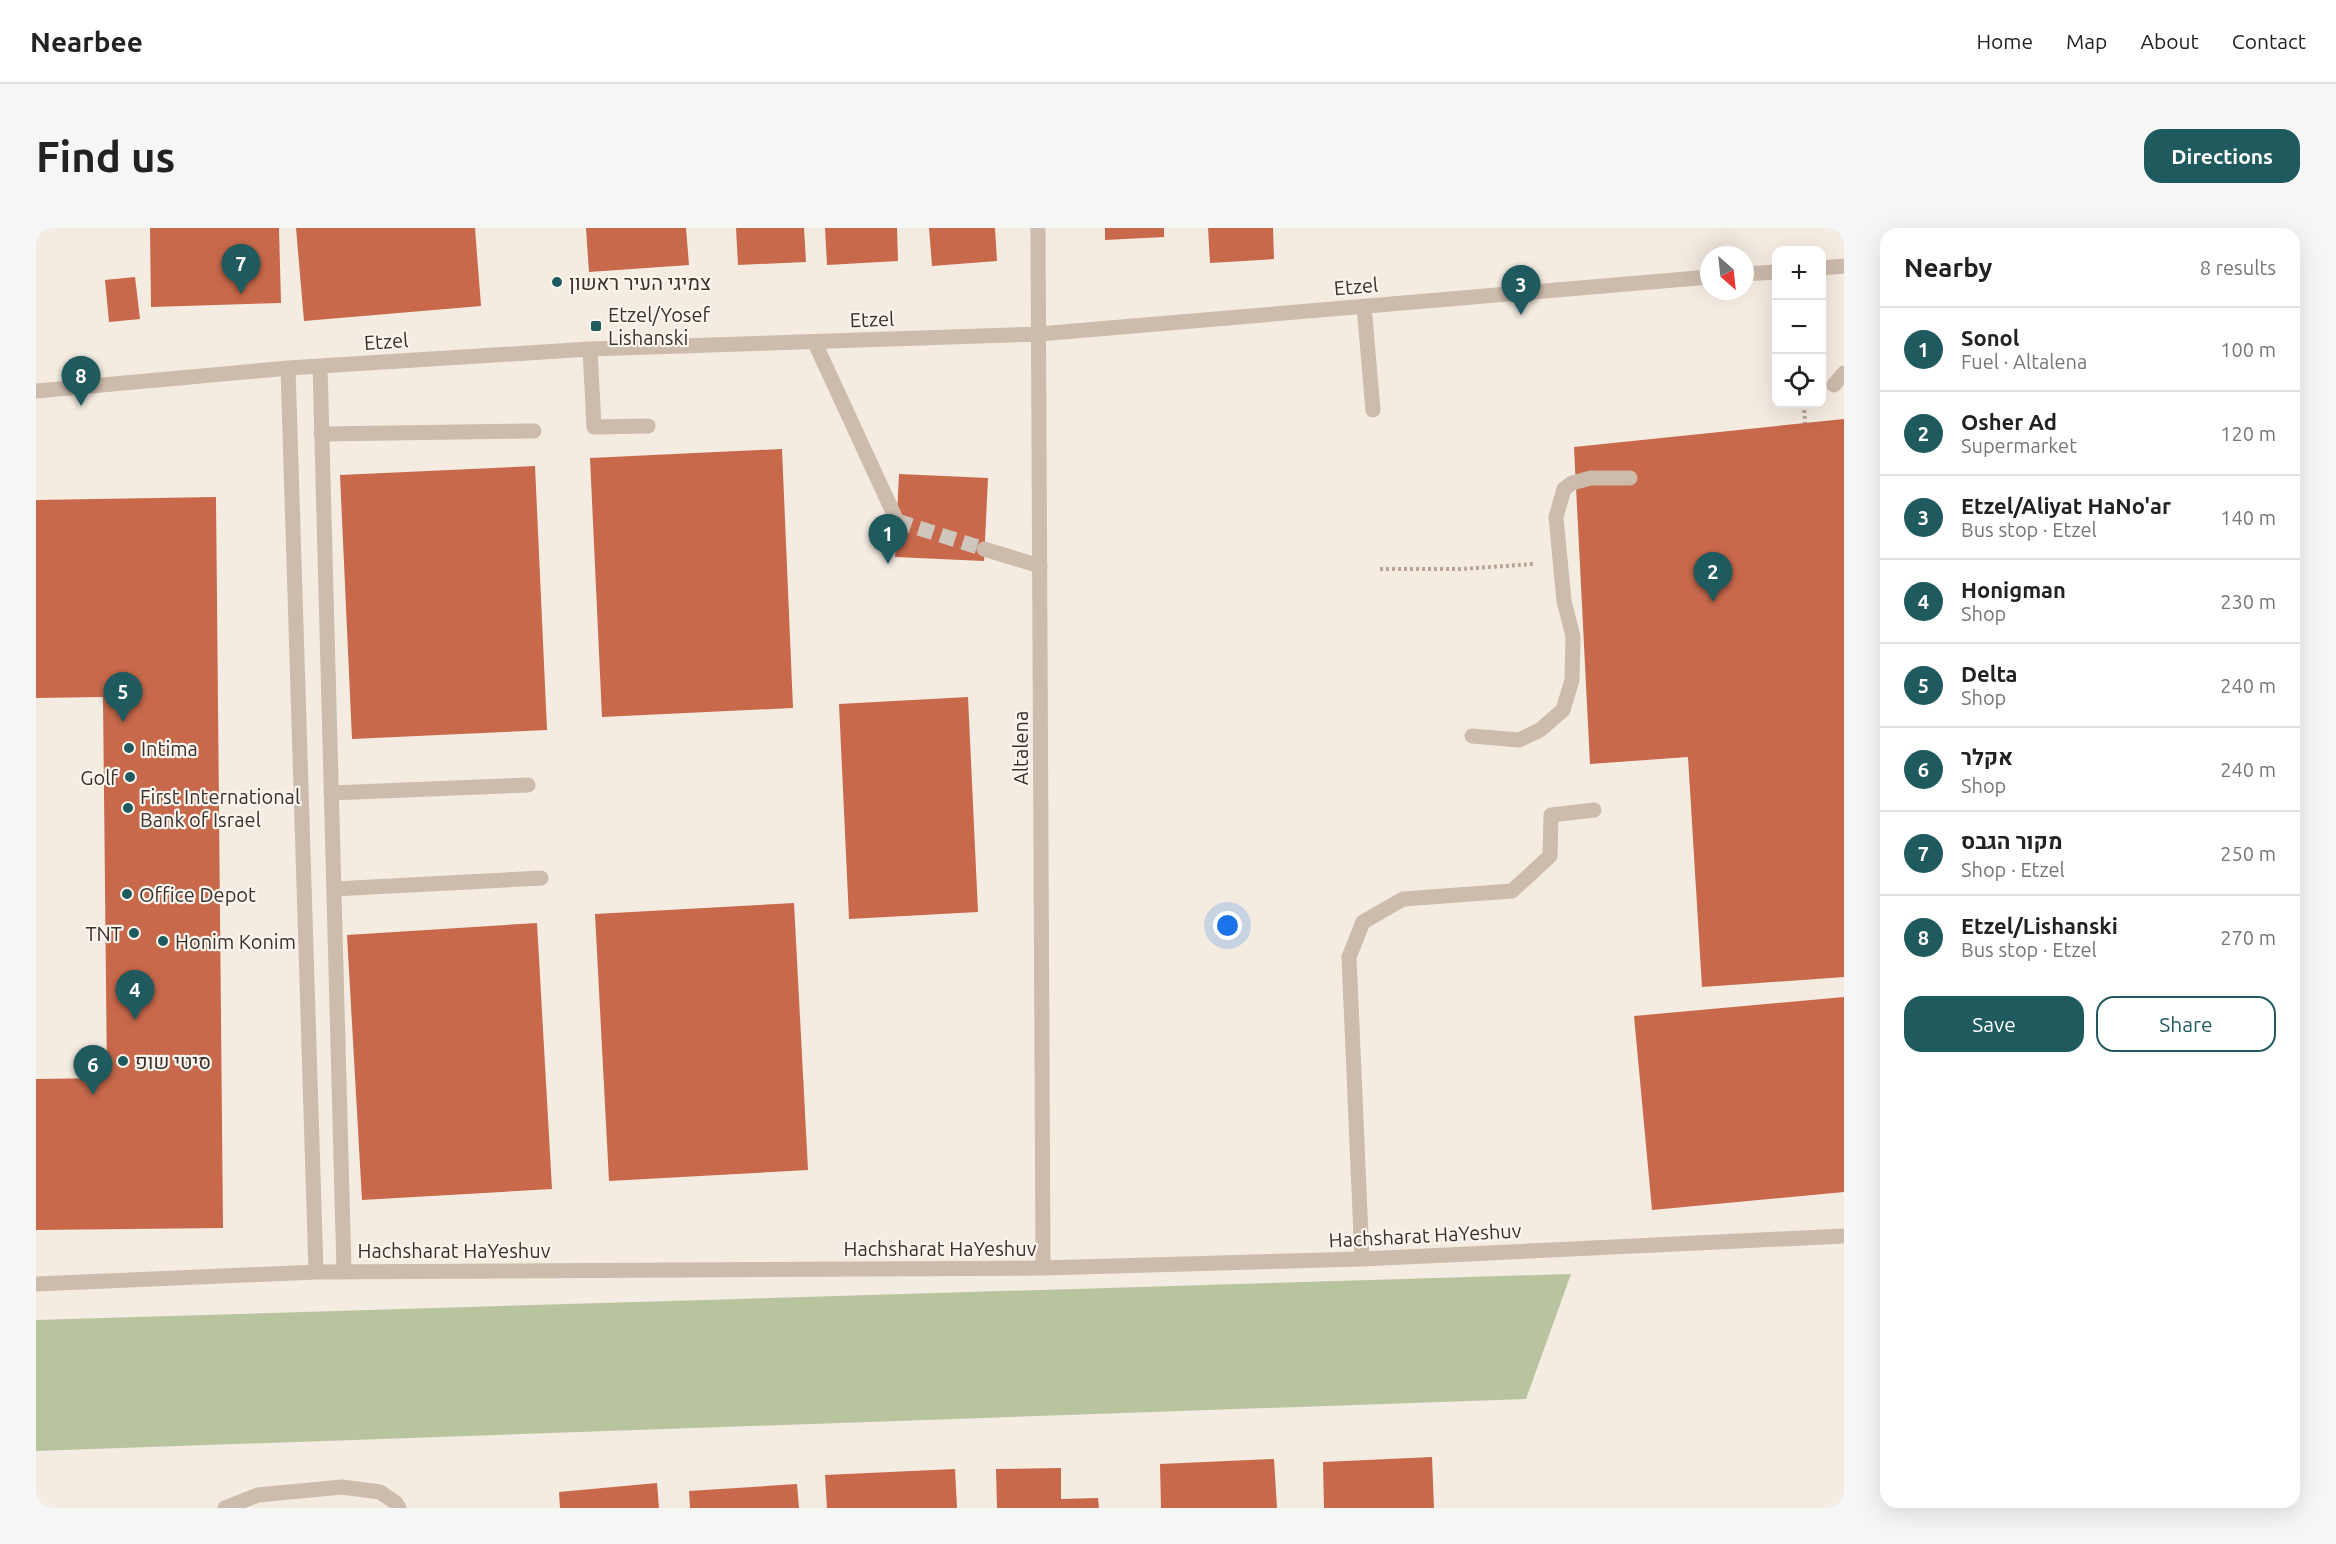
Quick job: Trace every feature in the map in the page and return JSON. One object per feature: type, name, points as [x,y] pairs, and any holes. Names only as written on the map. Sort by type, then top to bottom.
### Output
[{"type":"street","name":"Altalena","points":[[1038,228],[1043,1268]]},
{"type":"street","points":[[1826,268],[1844,266]]},
{"type":"street","points":[[1754,273],[1772,272]]},
{"type":"street","name":"Etzel","points":[[36,391],[288,368],[590,349],[1039,334],[1700,278]]},
{"type":"street","points":[[1364,306],[1373,410]]},
{"type":"street","points":[[815,343],[897,521]]},
{"type":"street","points":[[590,349],[594,427],[648,426]]},
{"type":"street","points":[[320,366],[344,1271]]},
{"type":"street","points":[[288,368],[316,1272]]},
{"type":"street","points":[[1844,373],[1834,384],[1844,383]]},
{"type":"street","points":[[321,434],[534,431]]},
{"type":"street","points":[[1472,736],[1519,740],[1540,730],[1563,710],[1572,680],[1573,636],[1564,601],[1558,551],[1556,517],[1561,498],[1564,489],[1572,483],[1591,478],[1630,478]]},
{"type":"street","points":[[984,549],[1040,566]]},
{"type":"street","points":[[332,793],[528,785]]},
{"type":"street","points":[[1362,1259],[1348,957],[1363,922],[1403,899],[1512,891],[1550,856],[1551,815],[1594,810]]},
{"type":"street","points":[[334,889],[541,878]]},
{"type":"street","name":"Hachsharat HaYeshuv","points":[[36,1284],[344,1271],[1043,1268],[1362,1259],[1844,1236]]},
{"type":"street","points":[[225,1508],[258,1496],[342,1487],[380,1492],[396,1503],[399,1508]]},
{"type":"path","points":[[1804,408],[1805,423]]},
{"type":"path","points":[[1380,569],[1461,569],[1533,564]]},
{"type":"green space","points":[[1571,1274],[1526,1399],[36,1451],[36,1320]]},
{"type":"building","points":[[150,228],[279,228],[281,303],[151,307]]},
{"type":"building","points":[[296,228],[475,228],[481,306],[304,321]]},
{"type":"building","points":[[586,228],[686,228],[689,265],[589,272]]},
{"type":"building","points":[[736,228],[804,228],[806,262],[738,265]]},
{"type":"building","points":[[825,228],[897,228],[898,261],[827,265]]},
{"type":"building","points":[[929,228],[995,228],[997,261],[932,266]]},
{"type":"building","points":[[1105,228],[1164,228],[1164,237],[1105,240]]},
{"type":"building","points":[[1208,228],[1273,228],[1274,259],[1210,263]]},
{"type":"building","points":[[135,277],[140,319],[109,322],[105,280]]},
{"type":"building","points":[[1844,419],[1844,977],[1702,987],[1688,757],[1590,764],[1574,447]]},
{"type":"building","points":[[782,449],[793,708],[602,717],[590,458]]},
{"type":"building","points":[[535,466],[547,730],[352,739],[340,475]]},
{"type":"building","points":[[899,474],[988,478],[984,561],[895,557]]},
{"type":"building","name":"Honim Konim","points":[[216,497],[223,1228],[36,1230],[36,1079],[107,1078],[103,697],[36,698],[36,500]]},
{"type":"building","points":[[968,697],[978,912],[849,919],[839,704]]},
{"type":"building","points":[[794,903],[808,1170],[609,1181],[595,914]]},
{"type":"building","points":[[537,923],[552,1189],[362,1200],[347,935]]},
{"type":"building","points":[[1844,997],[1844,1192],[1652,1210],[1634,1016]]},
{"type":"building","points":[[1432,1457],[1434,1508],[1324,1508],[1323,1462]]},
{"type":"building","points":[[1274,1459],[1277,1508],[1161,1508],[1160,1464]]},
{"type":"building","points":[[1061,1468],[1061,1499],[1098,1498],[1099,1508],[997,1508],[996,1469]]},
{"type":"building","points":[[955,1469],[957,1508],[827,1508],[825,1475]]},
{"type":"building","points":[[657,1483],[659,1508],[560,1508],[559,1492]]},
{"type":"building","points":[[797,1484],[799,1508],[690,1508],[689,1491]]},
{"type":"tunnel","points":[[897,521],[984,549]]},
{"type":"place","name":"צמיגי העיר ראשון","points":[[557,282]]},
{"type":"place","name":"מקור הגבס","points":[[241,294]]},
{"type":"place","name":"Etzel/Aliyat HaNo'ar","points":[[1521,315]]},
{"type":"place","name":"Etzel/Yosef Lishanski","points":[[596,326]]},
{"type":"place","name":"Etzel/Lishanski","points":[[81,406]]},
{"type":"place","name":"Sonol","points":[[888,564]]},
{"type":"place","name":"Osher Ad","points":[[1713,602]]},
{"type":"place","name":"Delta","points":[[123,722]]},
{"type":"place","name":"Intima","points":[[129,748]]},
{"type":"place","name":"Golf","points":[[130,777]]},
{"type":"place","name":"First International Bank of Israel","points":[[128,808]]},
{"type":"place","name":"Office Depot","points":[[127,894]]},
{"type":"place","name":"TNT","points":[[134,933]]},
{"type":"place","name":"Honim Konim","points":[[163,941]]},
{"type":"place","name":"Honigman","points":[[135,1020]]},
{"type":"place","name":"סיטי שופ","points":[[123,1061]]},
{"type":"place","name":"אקלר","points":[[93,1095]]}]
